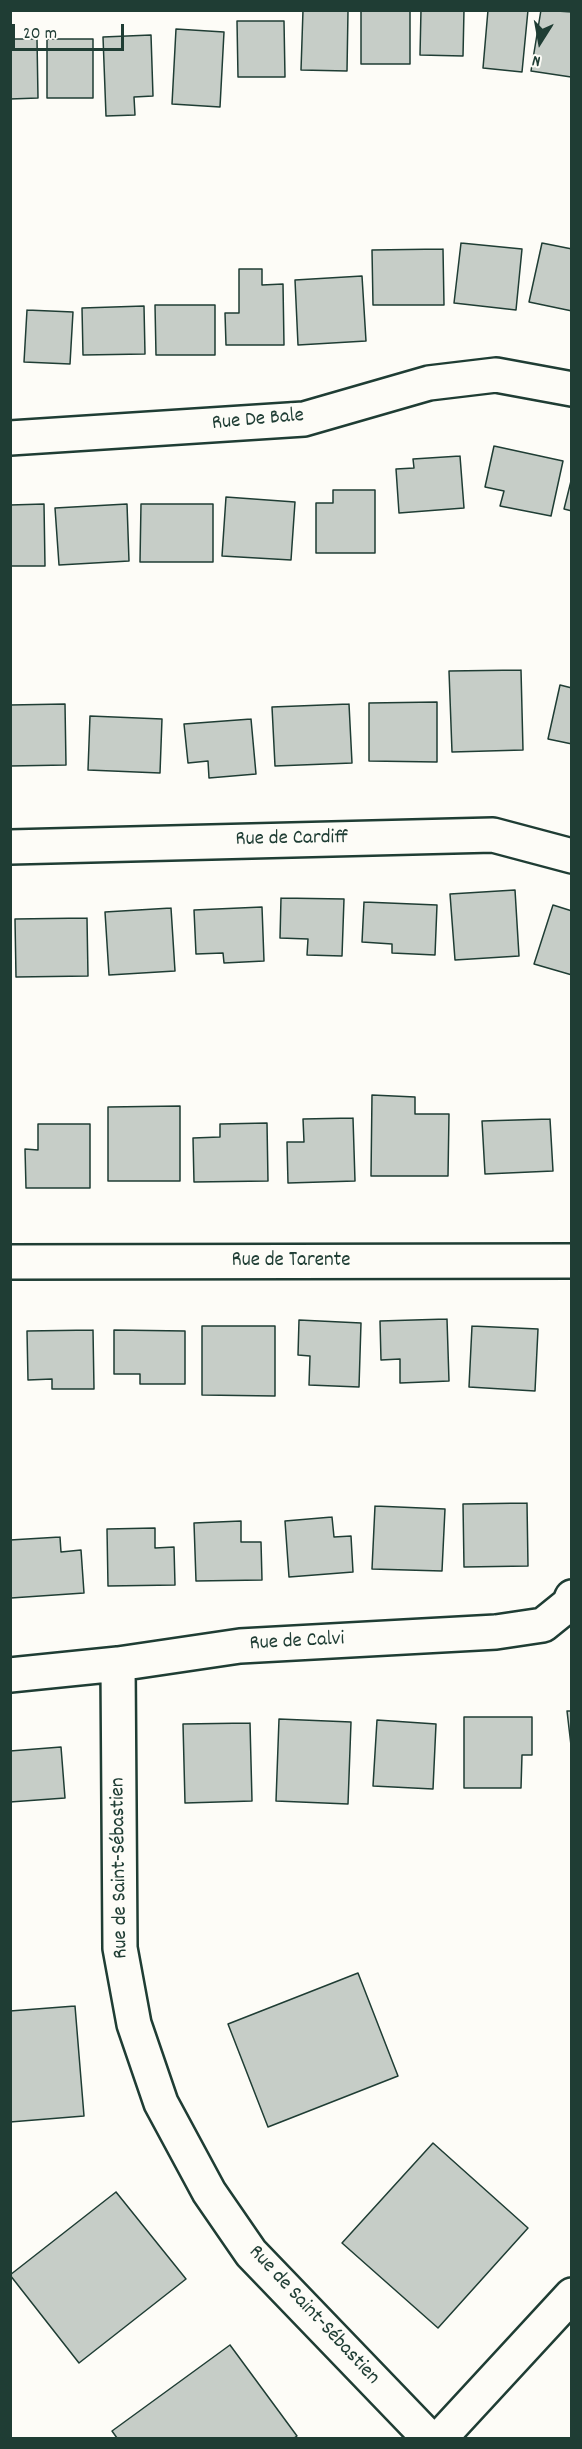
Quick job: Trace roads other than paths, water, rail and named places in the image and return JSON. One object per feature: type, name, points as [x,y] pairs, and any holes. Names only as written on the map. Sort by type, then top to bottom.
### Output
[{"type":"street","name":"Rue De Bale","points":[[10,438],[304,419],[429,383],[496,375],[572,389]]},
{"type":"street","name":"Rue de Cardiff","points":[[10,847],[493,835],[572,856]]},
{"type":"street","name":"Rue de Tarente","points":[[10,1262],[572,1261]]},
{"type":"street","name":"Rue de Calvi","points":[[10,1675],[118,1664],[240,1646],[508,1631],[543,1625],[569,1604],[572,1597]]},
{"type":"street","name":"Rue de Saint-Sébastien","points":[[118,1664],[120,1948],[134,2024],[161,2103],[208,2192],[251,2253],[429,2439]]},
{"type":"street","points":[[440,2439],[572,2295]]}]
